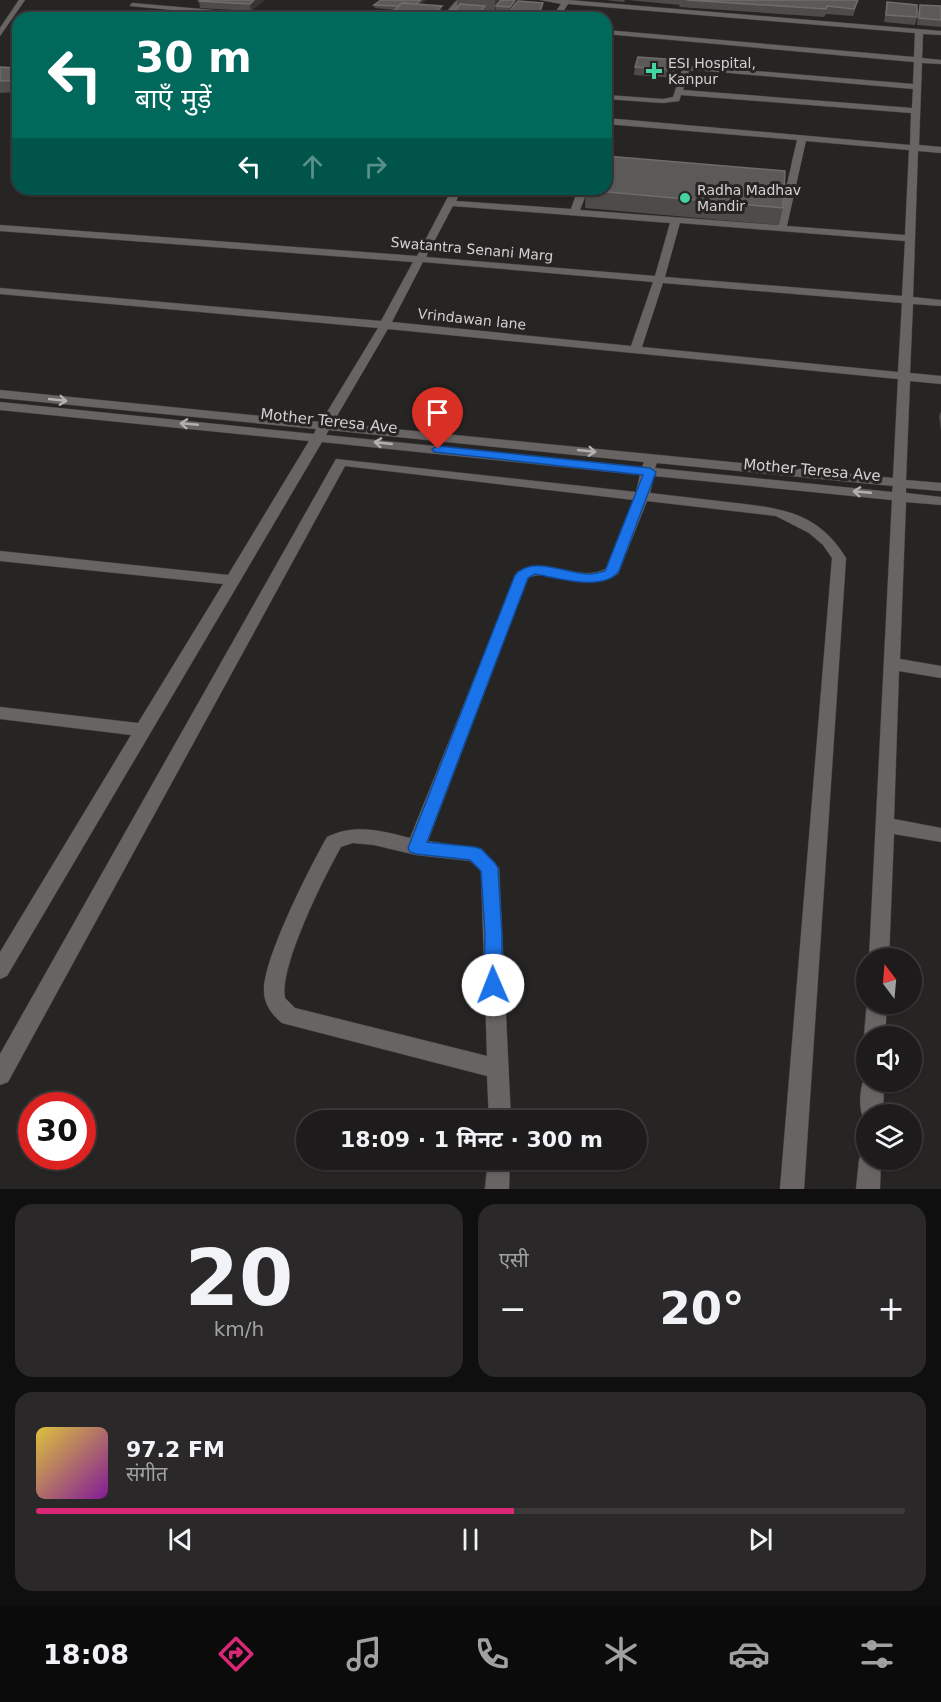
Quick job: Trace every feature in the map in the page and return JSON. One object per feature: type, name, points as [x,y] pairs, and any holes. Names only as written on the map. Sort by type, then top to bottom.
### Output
[{"type":"street","points":[[450,12],[461,0]]},
{"type":"street","points":[[543,0],[941,33]]},
{"type":"street","points":[[559,12],[566,2]]},
{"type":"street","points":[[131,6],[206,12]]},
{"type":"street","points":[[0,34],[12,15]]},
{"type":"street","points":[[879,948],[920,32]]},
{"type":"street","points":[[612,33],[941,62]]},
{"type":"street","points":[[612,96],[670,101],[676,99],[686,69],[695,68],[917,87]]},
{"type":"street","points":[[678,92],[917,111]]},
{"type":"street","points":[[612,123],[941,150]]},
{"type":"street","points":[[782,228],[802,138]]},
{"type":"street","points":[[757,184],[791,187]]},
{"type":"street","points":[[0,970],[232,579],[323,431],[385,325],[453,195]]},
{"type":"street","points":[[575,212],[581,195]]},
{"type":"street","points":[[449,202],[911,238]]},
{"type":"street","points":[[634,350],[659,280],[676,219]]},
{"type":"street","name":"Swatantra Senani Marg","points":[[0,228],[419,259],[941,303]]},
{"type":"street","name":"Vrindawan lane","points":[[0,291],[385,325],[941,380]]},
{"type":"street","points":[[0,394],[323,431]]},
{"type":"street","name":"Mother Teresa Ave","points":[[0,406],[323,431],[901,489],[941,501]]},
{"type":"street","points":[[0,1075],[341,462],[779,512],[803,521],[832,546],[839,558],[792,1189]]},
{"type":"street","points":[[416,848],[522,575],[534,570],[591,579],[613,571],[642,496],[650,465]]},
{"type":"street","points":[[901,489],[941,487]]},
{"type":"street","points":[[0,556],[232,579]]},
{"type":"street","points":[[893,664],[941,672]]},
{"type":"street","points":[[0,713],[144,730]]},
{"type":"street","points":[[885,825],[941,835]]},
{"type":"street","points":[[499,1069],[289,1016],[280,1009],[275,1000],[275,976],[334,842],[341,837],[359,835],[416,848],[475,854],[489,868],[494,935],[492,969],[499,1069],[500,1110]]},
{"type":"street","points":[[497,1189],[498,1170]]},
{"type":"street","points":[[868,1189],[869,1170]]},
{"type":"building","points":[[200,0],[254,0],[250,4]]},
{"type":"building","points":[[381,0],[421,0],[416,4],[402,3],[398,6],[374,5]]},
{"type":"building","points":[[501,0],[515,0],[510,7],[496,6]]},
{"type":"building","points":[[687,0],[858,0],[854,9],[827,6],[826,9]]},
{"type":"building","points":[[518,1],[543,3],[539,12],[502,12],[510,11]]},
{"type":"building","points":[[887,2],[917,5],[917,17],[886,15]]},
{"type":"building","points":[[402,3],[442,6],[436,12],[392,12]]},
{"type":"building","points":[[460,4],[485,6],[480,12],[453,12]]},
{"type":"building","points":[[920,5],[941,6],[941,20],[919,18]]},
{"type":"building","points":[[638,57],[679,60],[676,70],[635,67]]},
{"type":"building","points":[[0,67],[12,68],[12,80],[0,81]]},
{"type":"building","points":[[612,157],[785,171],[783,208],[612,192]]},
{"type":"place","name":"ESI Hospital, Kanpur","points":[[654,71]]},
{"type":"place","name":"Radha Madhav Mandir","points":[[685,198]]},
{"type":"route","points":[[438,449],[650,472],[613,571],[604,577],[591,579],[539,570],[527,571],[522,575],[416,848],[475,854],[486,862],[490,875],[494,935],[493,985]]}]
